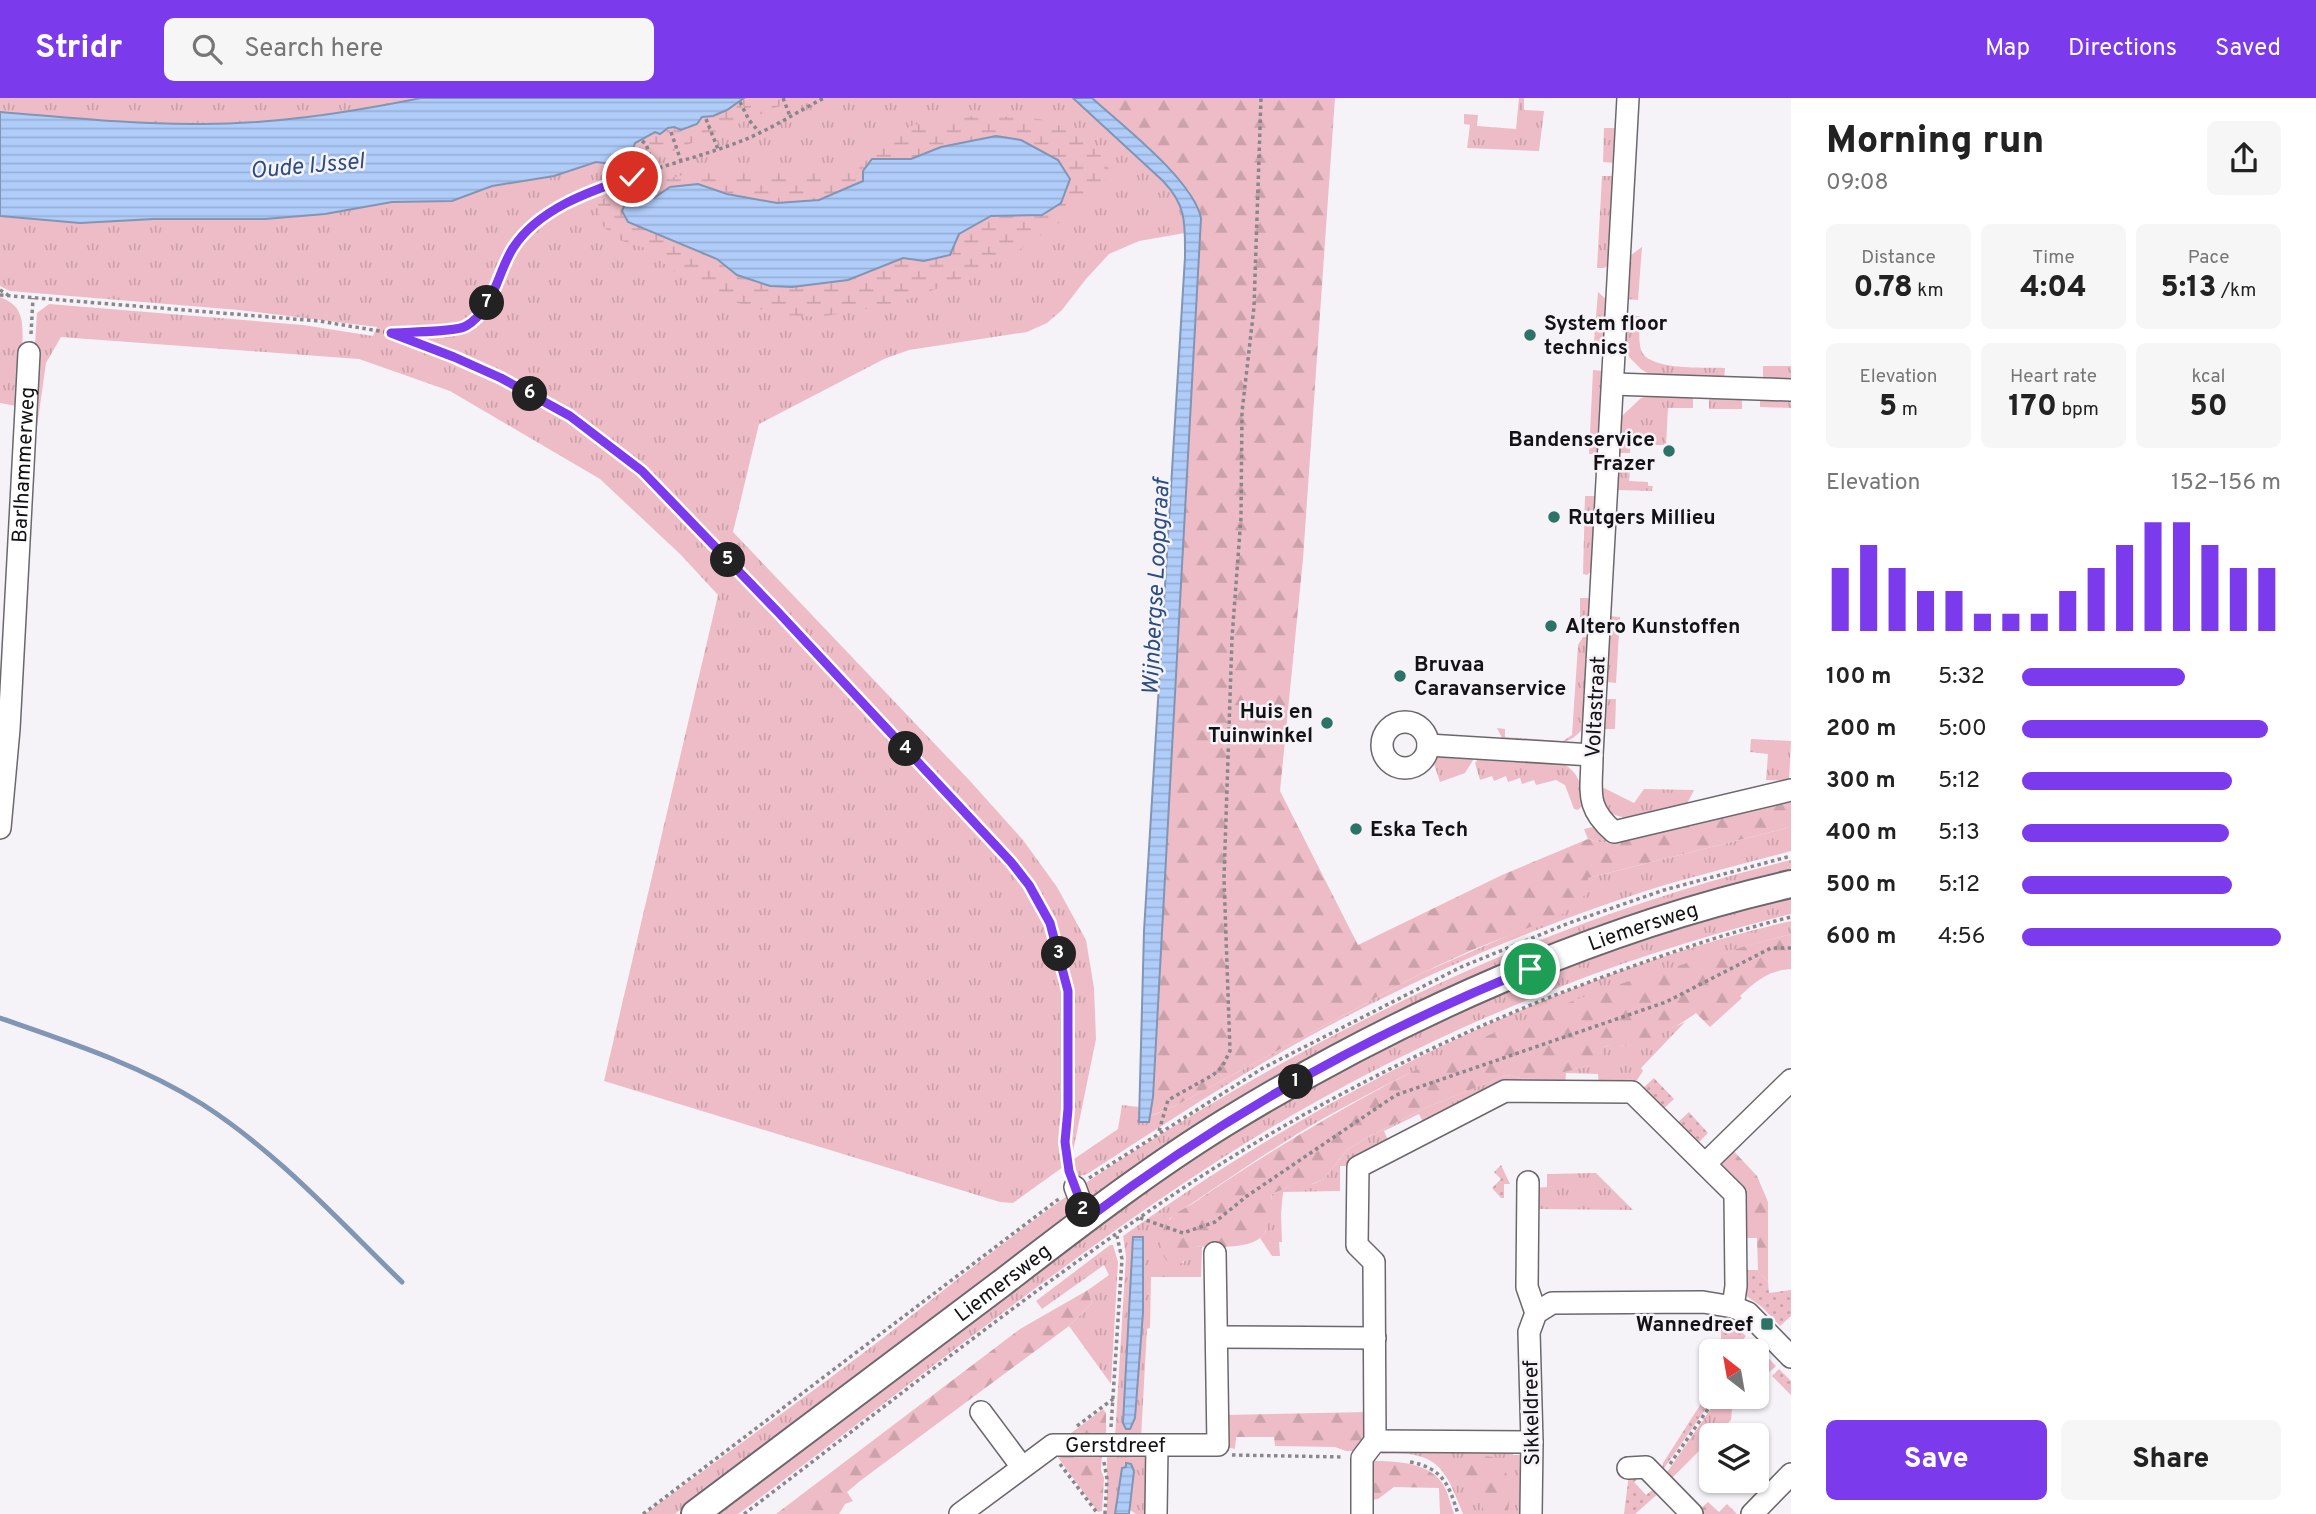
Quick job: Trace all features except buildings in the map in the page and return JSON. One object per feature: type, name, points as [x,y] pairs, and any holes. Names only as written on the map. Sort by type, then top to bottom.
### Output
[{"type":"main road","name":"Liemersweg","points":[[695,1514],[1124,1191],[1224,1123],[1387,1032],[1481,989],[1678,915],[1791,884]]},
{"type":"street","name":"Voltastraat","points":[[1628,98],[1592,755],[1593,808],[1601,821],[1614,832],[1791,790]]},
{"type":"street","name":"Barlhammerweg","points":[[0,828],[9,729],[29,353]]},
{"type":"street","points":[[1613,384],[1791,390]]},
{"type":"street","points":[[1428,745],[1592,755]]},
{"type":"street","points":[[1705,1164],[1791,1080]]},
{"type":"street","points":[[1362,1514],[1362,1458],[1376,1441],[1376,1338],[1374,1262],[1357,1245],[1358,1167],[1506,1091],[1632,1092],[1735,1194],[1736,1286],[1733,1307]]},
{"type":"street","name":"Sikkeldreef","points":[[1528,1182],[1527,1287],[1536,1313],[1529,1332],[1531,1514]]},
{"type":"street","points":[[1075,1187],[1087,1219]]},
{"type":"street","points":[[1214,1253],[1218,1445]]},
{"type":"street","points":[[1536,1313],[1552,1303],[1703,1302],[1733,1307],[1748,1313],[1791,1357]]},
{"type":"street","points":[[1217,1337],[1376,1338]]},
{"type":"street","points":[[981,1412],[1022,1467]]},
{"type":"street","points":[[1376,1441],[1532,1442]]},
{"type":"street","name":"Gerstdreef","points":[[960,1514],[1051,1447],[1218,1445]]},
{"type":"street","points":[[1156,1514],[1157,1446]]},
{"type":"street","points":[[1628,1468],[1646,1467],[1692,1514]]},
{"type":"street","points":[[1752,1514],[1791,1474]]},
{"type":"path","points":[[783,98],[790,116]]},
{"type":"path","points":[[391,333],[464,328],[478,317],[513,249],[531,227],[585,194],[718,149],[759,132],[824,98]]},
{"type":"path","name":"Liemersweg","points":[[643,1514],[1075,1187],[1158,1133],[1168,1100],[1223,1067],[1230,1051],[1224,864],[1231,639],[1241,517],[1242,412],[1254,307],[1261,98]]},
{"type":"path","points":[[740,102],[759,132]]},
{"type":"path","points":[[706,119],[718,149]]},
{"type":"path","points":[[671,132],[681,161]]},
{"type":"path","points":[[642,141],[646,145],[654,169]]},
{"type":"path","points":[[0,292],[10,296],[319,321],[391,333],[501,378],[570,416],[642,471],[778,612],[1011,862],[1029,885],[1050,923],[1068,991],[1068,1109],[1065,1142],[1069,1171],[1075,1187]]},
{"type":"path","points":[[29,353],[33,298]]},
{"type":"path","name":"Liemersweg","points":[[744,1514],[1140,1218],[1297,1118],[1448,1039],[1544,998],[1682,948],[1791,917]]},
{"type":"path","points":[[1140,1218],[1183,1233],[1215,1222],[1247,1196],[1396,1095],[1666,1002],[1771,948],[1791,948]]},
{"type":"path","points":[[1105,1514],[1107,1446],[1113,1399],[1122,1259],[1117,1235]]},
{"type":"path","points":[[1098,1514],[1051,1447],[1113,1399]]},
{"type":"path","points":[[1658,1479],[1708,1409]]},
{"type":"path","points":[[1218,1445],[1223,1454],[1362,1458]]},
{"type":"path","points":[[1405,1461],[1435,1469],[1447,1484],[1458,1514]]},
{"type":"green space","points":[[0,98],[421,98],[307,117],[193,124],[120,122],[0,112]]},
{"type":"green space","points":[[742,98],[797,98],[622,176],[617,170],[615,162],[637,137],[646,144],[643,133],[668,126],[673,139],[674,127],[702,117],[713,126],[717,112],[723,107],[737,101],[744,109]]},
{"type":"green space","points":[[744,98],[1073,98],[1163,181],[1181,211],[1185,233],[1139,241],[1109,254],[1062,310],[1047,323],[1027,332],[909,350],[884,359],[759,424],[733,532],[1023,840],[1057,887],[1086,940],[1094,988],[1096,1039],[1071,1161],[1118,1129],[1122,1105],[1139,1107],[1139,1121],[1177,1105],[1420,974],[1514,933],[1588,878],[1791,827],[1791,851],[1622,899],[1484,951],[1350,1014],[1280,1053],[1087,1174],[1075,1174],[1070,1162],[1013,1203],[1000,1202],[604,1081],[718,595],[681,555],[600,479],[450,391],[359,359],[61,337],[46,363],[24,519],[37,313],[49,304],[303,325],[373,336],[377,327],[239,310],[10,291],[0,286],[0,216],[80,223],[154,219],[265,219],[325,214],[392,202],[452,201],[492,186],[554,176],[636,143],[655,132],[702,117]]},
{"type":"green space","points":[[1092,98],[1335,98],[1303,559],[1280,791],[1358,945],[1502,875],[1588,839],[1602,843],[1620,841],[1791,798],[1791,827],[1588,878],[1585,895],[1563,914],[1420,974],[1177,1105],[1150,1116],[1201,218],[1190,192],[1176,176]]},
{"type":"green space","points":[[1519,98],[1524,98],[1524,110],[1544,111],[1539,151],[1467,148],[1470,125],[1464,124],[1464,114],[1478,115],[1477,126],[1516,129]]},
{"type":"green space","points":[[980,115],[1040,119],[1083,134],[1106,159],[1109,171],[1106,179],[1069,216],[1016,252],[952,283],[898,303],[821,317],[781,315],[716,297],[682,278],[645,248],[616,239],[602,225],[598,204],[620,183],[644,229],[717,259],[737,275],[770,286],[792,287],[848,280],[903,258],[924,261],[959,234],[991,216],[1042,215],[1070,179],[1058,160],[1021,140],[941,147],[911,159],[872,159],[863,181],[829,197],[804,203],[763,202],[701,187],[670,190],[654,198],[633,193],[624,182],[644,184],[701,171],[828,173],[850,164],[875,143],[914,125]]},
{"type":"green space","points":[[1604,128],[1618,128],[1617,163],[1603,162]]},
{"type":"green space","points":[[1602,176],[1617,176],[1613,262],[1604,268],[1597,268]]},
{"type":"green space","points":[[1642,247],[1638,300],[1624,299],[1627,258]]},
{"type":"green space","points":[[1598,292],[1608,301],[1605,344],[1593,354]]},
{"type":"green space","points":[[0,297],[15,306],[22,323],[16,406],[0,403]]},
{"type":"green space","points":[[1640,316],[1640,346],[1646,357],[1665,365],[1725,368],[1724,380],[1652,376],[1641,369],[1629,357],[1625,343],[1623,320]]},
{"type":"green space","points":[[1763,366],[1791,366],[1791,379],[1763,378]]},
{"type":"green space","points":[[1593,370],[1604,371],[1601,454],[1589,454]]},
{"type":"green space","points":[[1652,395],[1693,397],[1693,408],[1668,408],[1666,445],[1649,445],[1649,438],[1631,437],[1630,453],[1619,453],[1622,416],[1641,398]]},
{"type":"green space","points":[[1760,396],[1791,398],[1791,408],[1760,407]]},
{"type":"green space","points":[[1709,397],[1742,397],[1742,409],[1709,409]]},
{"type":"green space","points":[[1618,468],[1630,468],[1629,481],[1648,482],[1648,486],[1653,486],[1652,491],[1618,490]]},
{"type":"green space","points":[[1585,496],[1597,496],[1596,567],[1587,575],[1583,574]]},
{"type":"green space","points":[[1580,598],[1588,598],[1592,603],[1593,621],[1588,626],[1580,626]]},
{"type":"green space","points":[[1608,616],[1620,617],[1616,683],[1605,682]]},
{"type":"green space","points":[[1583,637],[1590,637],[1583,728],[1576,736],[1557,744],[1504,742],[1497,728],[1505,729],[1505,737],[1563,741],[1572,735],[1578,645]]},
{"type":"green space","points":[[1606,699],[1616,699],[1615,729],[1605,729]]},
{"type":"green space","points":[[1751,739],[1791,741],[1789,781],[1766,780],[1768,754],[1750,752]]},
{"type":"green space","points":[[1435,757],[1475,757],[1465,773],[1440,782],[1433,761]]},
{"type":"green space","points":[[1478,759],[1563,764],[1573,771],[1579,782],[1582,806],[1578,810],[1574,809],[1565,785],[1556,780],[1536,785],[1534,780],[1522,784],[1520,778],[1508,782],[1506,776],[1494,781],[1492,776],[1480,780],[1475,763]]},
{"type":"green space","points":[[1600,786],[1634,803],[1644,789],[1694,790],[1687,804],[1634,818],[1614,815],[1605,809]]},
{"type":"green space","points":[[1593,827],[1620,841],[1602,843],[1588,839],[1584,829]]},
{"type":"green space","points":[[1791,860],[1791,873],[1485,977],[1039,1242],[675,1514],[645,1514],[857,1358],[1058,1203],[1117,1162],[1276,1066],[1441,982],[1526,946],[1701,884]]},
{"type":"green space","points":[[1791,893],[1791,914],[1650,955],[1511,1006],[1444,1036],[1312,1104],[1249,1141],[1118,1229],[990,1322],[738,1514],[711,1514],[1135,1194],[1309,1084],[1459,1008],[1617,945]]},
{"type":"green space","points":[[1791,921],[1791,934],[1610,989],[1437,1060],[1324,1118],[1169,1219],[1183,1263],[1194,1247],[1202,1247],[1201,1277],[1151,1277],[1150,1328],[1147,1329],[1141,1438],[1115,1437],[1126,1256],[1123,1236],[1278,1134],[1359,1088],[1442,1046],[1527,1008],[1614,974],[1702,945]]},
{"type":"green space","points":[[1791,934],[1791,969],[1769,974],[1757,981],[1710,1027],[1696,1013],[1643,1042],[1604,1047],[1601,1059],[1590,1066],[1525,1079],[1507,1075],[1425,1108],[1347,1150],[1324,1179],[1305,1187],[1289,1187],[1272,1194],[1267,1228],[1255,1241],[1235,1246],[1194,1247],[1189,1257],[1177,1266],[1165,1259],[1161,1246],[1163,1231],[1177,1213],[1307,1130],[1386,1085],[1510,1026],[1613,986]]},
{"type":"green space","points":[[1685,1022],[1641,1068],[1643,1071],[1633,1086],[1599,1085],[1598,1074],[1566,1073],[1565,1085],[1424,1124],[1419,1114],[1384,1131],[1389,1142],[1351,1166],[1340,1166],[1340,1191],[1283,1192],[1280,1256],[1272,1256],[1260,1238],[1266,1231],[1272,1194],[1324,1179],[1347,1150],[1425,1108],[1507,1075],[1525,1079],[1590,1066],[1604,1047],[1638,1043]]},
{"type":"green space","points":[[1654,1078],[1674,1099],[1660,1112],[1640,1091]]},
{"type":"green space","points":[[1689,1112],[1708,1133],[1695,1146],[1675,1125]]},
{"type":"green space","points":[[1730,1147],[1757,1176],[1768,1202],[1768,1282],[1758,1270],[1757,1238],[1742,1238],[1718,1170],[1718,1161]]},
{"type":"green space","points":[[1501,1165],[1510,1184],[1504,1184],[1504,1198],[1492,1188],[1501,1179],[1494,1172]]},
{"type":"green space","points":[[1596,1173],[1633,1210],[1538,1209],[1538,1290],[1535,1289],[1533,1188],[1547,1187],[1547,1174]]},
{"type":"green space","points":[[1113,1245],[1118,1262],[1111,1384],[1069,1326],[1092,1303],[1088,1290],[1109,1275],[1104,1265],[1042,1309],[1036,1301]]},
{"type":"green space","points":[[1742,1270],[1758,1270],[1768,1282],[1769,1293],[1791,1290],[1791,1316],[1780,1326],[1762,1307],[1745,1295]]},
{"type":"green space","points":[[1088,1290],[1092,1303],[1069,1326],[860,1481],[847,1492],[853,1501],[845,1504],[839,1514],[776,1514],[1020,1329]]},
{"type":"green space","points":[[1721,1321],[1735,1326],[1746,1336],[1743,1339],[1721,1339]]},
{"type":"green space","points":[[1769,1359],[1776,1366],[1769,1372]]},
{"type":"green space","points":[[1779,1369],[1791,1381],[1791,1395],[1772,1376]]},
{"type":"green space","points":[[1699,1407],[1699,1409],[1706,1409],[1662,1471],[1663,1463]]},
{"type":"green space","points":[[1103,1409],[1106,1413],[1106,1442],[1066,1437]]},
{"type":"green space","points":[[1711,1409],[1732,1409],[1728,1423],[1701,1423]]},
{"type":"green space","points":[[1368,1412],[1367,1438],[1356,1451],[1335,1447],[1275,1446],[1274,1437],[1236,1437],[1235,1449],[1227,1447],[1226,1415]]},
{"type":"green space","points":[[1699,1426],[1699,1451],[1667,1483],[1663,1478]]},
{"type":"green space","points":[[1513,1447],[1513,1455],[1523,1455],[1521,1514],[1463,1514],[1444,1473],[1436,1465],[1415,1455],[1381,1452],[1384,1450]]},
{"type":"green space","points":[[1054,1452],[1102,1454],[1102,1511],[1098,1512]]},
{"type":"green space","points":[[1141,1453],[1149,1461],[1150,1514],[1136,1514],[1130,1510],[1134,1471],[1126,1467],[1122,1469],[1115,1514],[1107,1514],[1107,1455]]},
{"type":"green space","points":[[1492,1457],[1503,1467],[1510,1491],[1507,1514],[1485,1514],[1476,1491],[1464,1485],[1457,1476],[1454,1467],[1461,1459]]},
{"type":"green space","points":[[1371,1461],[1413,1465],[1432,1473],[1445,1488],[1454,1514],[1440,1514],[1439,1488],[1394,1487],[1378,1499],[1372,1500]]},
{"type":"green space","points":[[1629,1474],[1640,1477],[1634,1482],[1646,1495],[1656,1487],[1660,1492],[1635,1514],[1624,1514]]},
{"type":"green space","points":[[1708,1502],[1719,1512],[1727,1504],[1737,1514],[1701,1514],[1698,1511]]},
{"type":"water","name":"Oude IJssel","points":[[421,98],[744,98],[727,110],[702,117],[697,124],[681,130],[668,128],[660,134],[655,132],[635,143],[629,161],[619,166],[622,175],[630,189],[654,198],[670,187],[698,184],[727,194],[777,203],[819,200],[863,181],[863,171],[872,159],[911,159],[941,147],[996,136],[1021,140],[1058,160],[1070,179],[1061,203],[1042,215],[991,216],[959,234],[950,255],[924,261],[903,258],[848,280],[792,287],[770,286],[737,275],[717,259],[628,222],[622,211],[627,199],[612,164],[596,162],[554,176],[492,186],[452,201],[392,202],[325,214],[265,219],[154,219],[80,223],[0,216],[0,112],[144,123],[222,124],[307,117]]},
{"type":"water","points":[[1073,98],[1092,98],[1138,138],[1185,187],[1201,218],[1153,1097],[1149,1122],[1139,1122],[1144,931],[1185,257],[1184,225],[1181,207],[1171,190]]},
{"type":"water","points":[[1133,1237],[1143,1237],[1143,1312],[1135,1418],[1130,1429],[1126,1429],[1123,1423]]},
{"type":"water","points":[[1126,1463],[1131,1464],[1134,1471],[1129,1514],[1115,1514],[1122,1468],[1126,1467]]},
{"type":"waterway","points":[[0,1018],[129,1066],[202,1104],[256,1143],[281,1165],[402,1282]]},
{"type":"place","name":"System floor technics","points":[[1530,335]]},
{"type":"place","name":"Bandenservice Frazer","points":[[1669,451]]},
{"type":"place","name":"Rutgers Millieu","points":[[1554,517]]},
{"type":"place","name":"Altero Kunstoffen","points":[[1551,626]]},
{"type":"place","name":"Bruvaa Caravanservice","points":[[1400,676]]},
{"type":"place","name":"Huis en Tuinwinkel","points":[[1327,723]]},
{"type":"place","name":"Eska Tech","points":[[1356,829]]},
{"type":"place","name":"Wannedreef","points":[[1767,1324]]},
{"type":"route","points":[[632,177],[585,194],[531,227],[513,249],[478,317],[464,328],[391,333],[501,378],[570,416],[642,471],[685,513],[1011,862],[1029,885],[1050,923],[1068,991],[1068,1109],[1065,1142],[1069,1171],[1087,1219],[1224,1123],[1305,1076],[1387,1032],[1530,969]]},
{"type":"water label","name":"Wijnbergse Loopgraaf","points":[[1155,587]]}]
